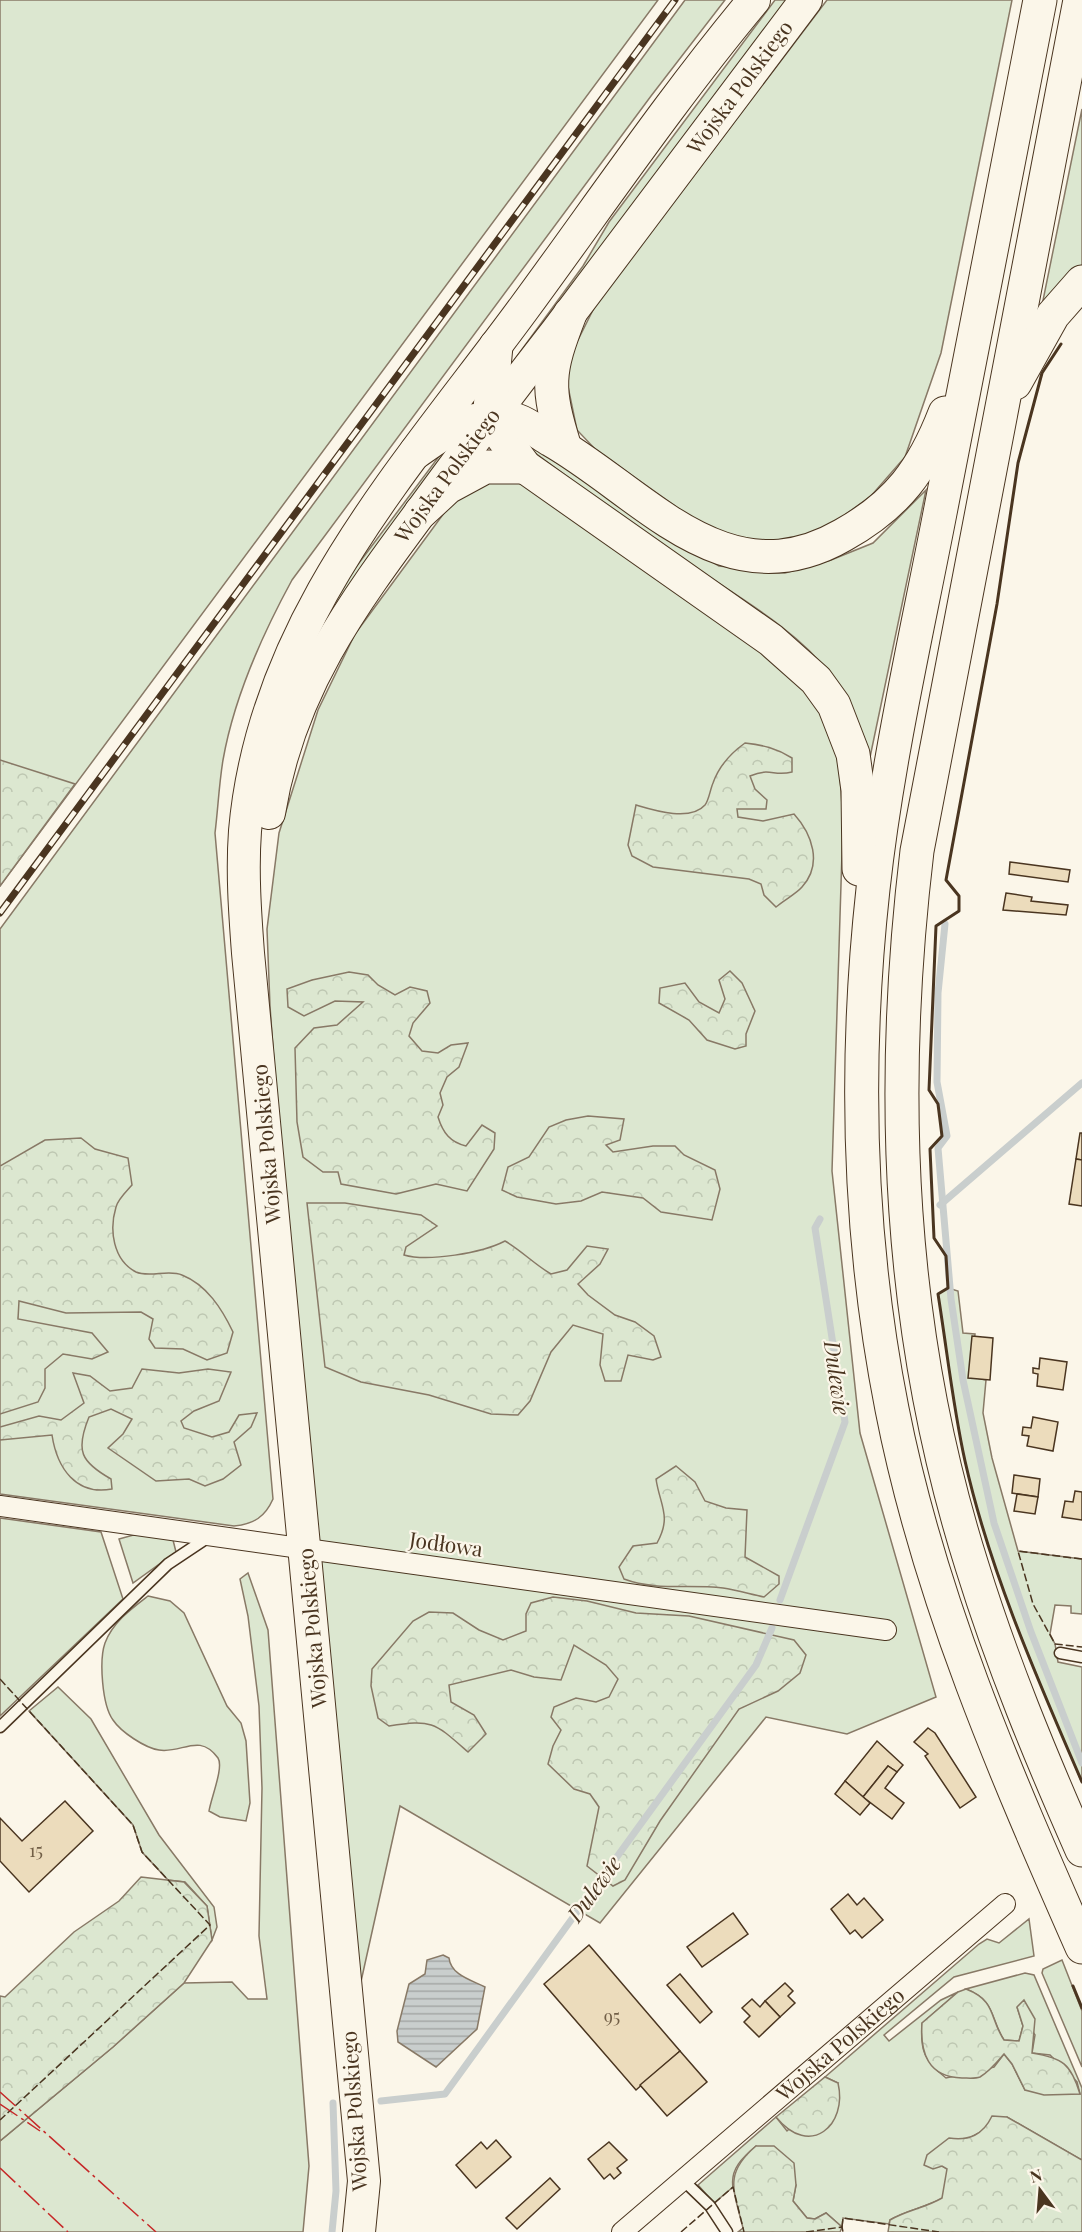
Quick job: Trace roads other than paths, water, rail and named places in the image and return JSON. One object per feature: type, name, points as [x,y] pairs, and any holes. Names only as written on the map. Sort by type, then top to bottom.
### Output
[{"type":"highway","points":[[1040,0],[884,811],[866,967],[861,1093],[865,1211],[885,1368],[907,1477],[942,1604],[971,1685],[1082,1947]]},
{"type":"highway","points":[[1080,0],[916,861],[905,974],[901,1060],[904,1209],[913,1290],[929,1391],[962,1534],[997,1641],[1082,1850]]},
{"type":"highway","points":[[1001,408],[1053,315],[1082,282]]},
{"type":"highway","points":[[565,448],[553,404],[550,380],[553,358],[570,314]]},
{"type":"highway","points":[[416,452],[454,425],[476,419],[515,420],[565,448],[674,527],[708,544],[752,554],[780,556],[800,552],[838,538],[860,526],[907,486],[933,445],[975,335]]},
{"type":"highway","points":[[496,346],[489,419],[525,467],[788,652],[826,692],[846,730],[856,770],[860,917],[866,967]]},
{"type":"highway","points":[[421,512],[448,487],[485,467],[525,467]]},
{"type":"main road","name":"Wojska Polskiego","points":[[359,2232],[364,2181],[243,880],[245,831],[262,735],[280,680],[309,612],[341,556],[416,452],[754,0]]},
{"type":"main road","name":"Wojska Polskiego","points":[[256,1023],[261,876],[275,780],[299,706],[334,634],[489,419],[806,0]]},
{"type":"street","name":"Jodłowa","points":[[0,1506],[886,1630]]},
{"type":"street","name":"Wojska Polskiego","points":[[622,2232],[1005,1904]]},
{"type":"lane","points":[[0,1727],[168,1564],[210,1535]]},
{"type":"lane","points":[[1060,1653],[1082,1657]]},
{"type":"lane","points":[[683,2180],[711,2206],[727,2232]]},
{"type":"waterway","points":[[945,924],[938,993],[937,1082],[947,1136],[938,1148],[951,1299],[963,1380],[994,1523],[1031,1632],[1082,1763]]},
{"type":"waterway","name":"Dulewie","points":[[940,1205],[1082,1083]]},
{"type":"waterway","name":"Dulewie","points":[[780,1600],[845,1422],[815,1228],[820,1219]]},
{"type":"waterway","name":"Dulewie","points":[[381,2101],[445,2094],[756,1665],[772,1628]]},
{"type":"waterway","name":"Dulewie","points":[[332,2232],[336,2191],[333,2103]]},
{"type":"railway","points":[[0,913],[675,0]]}]
